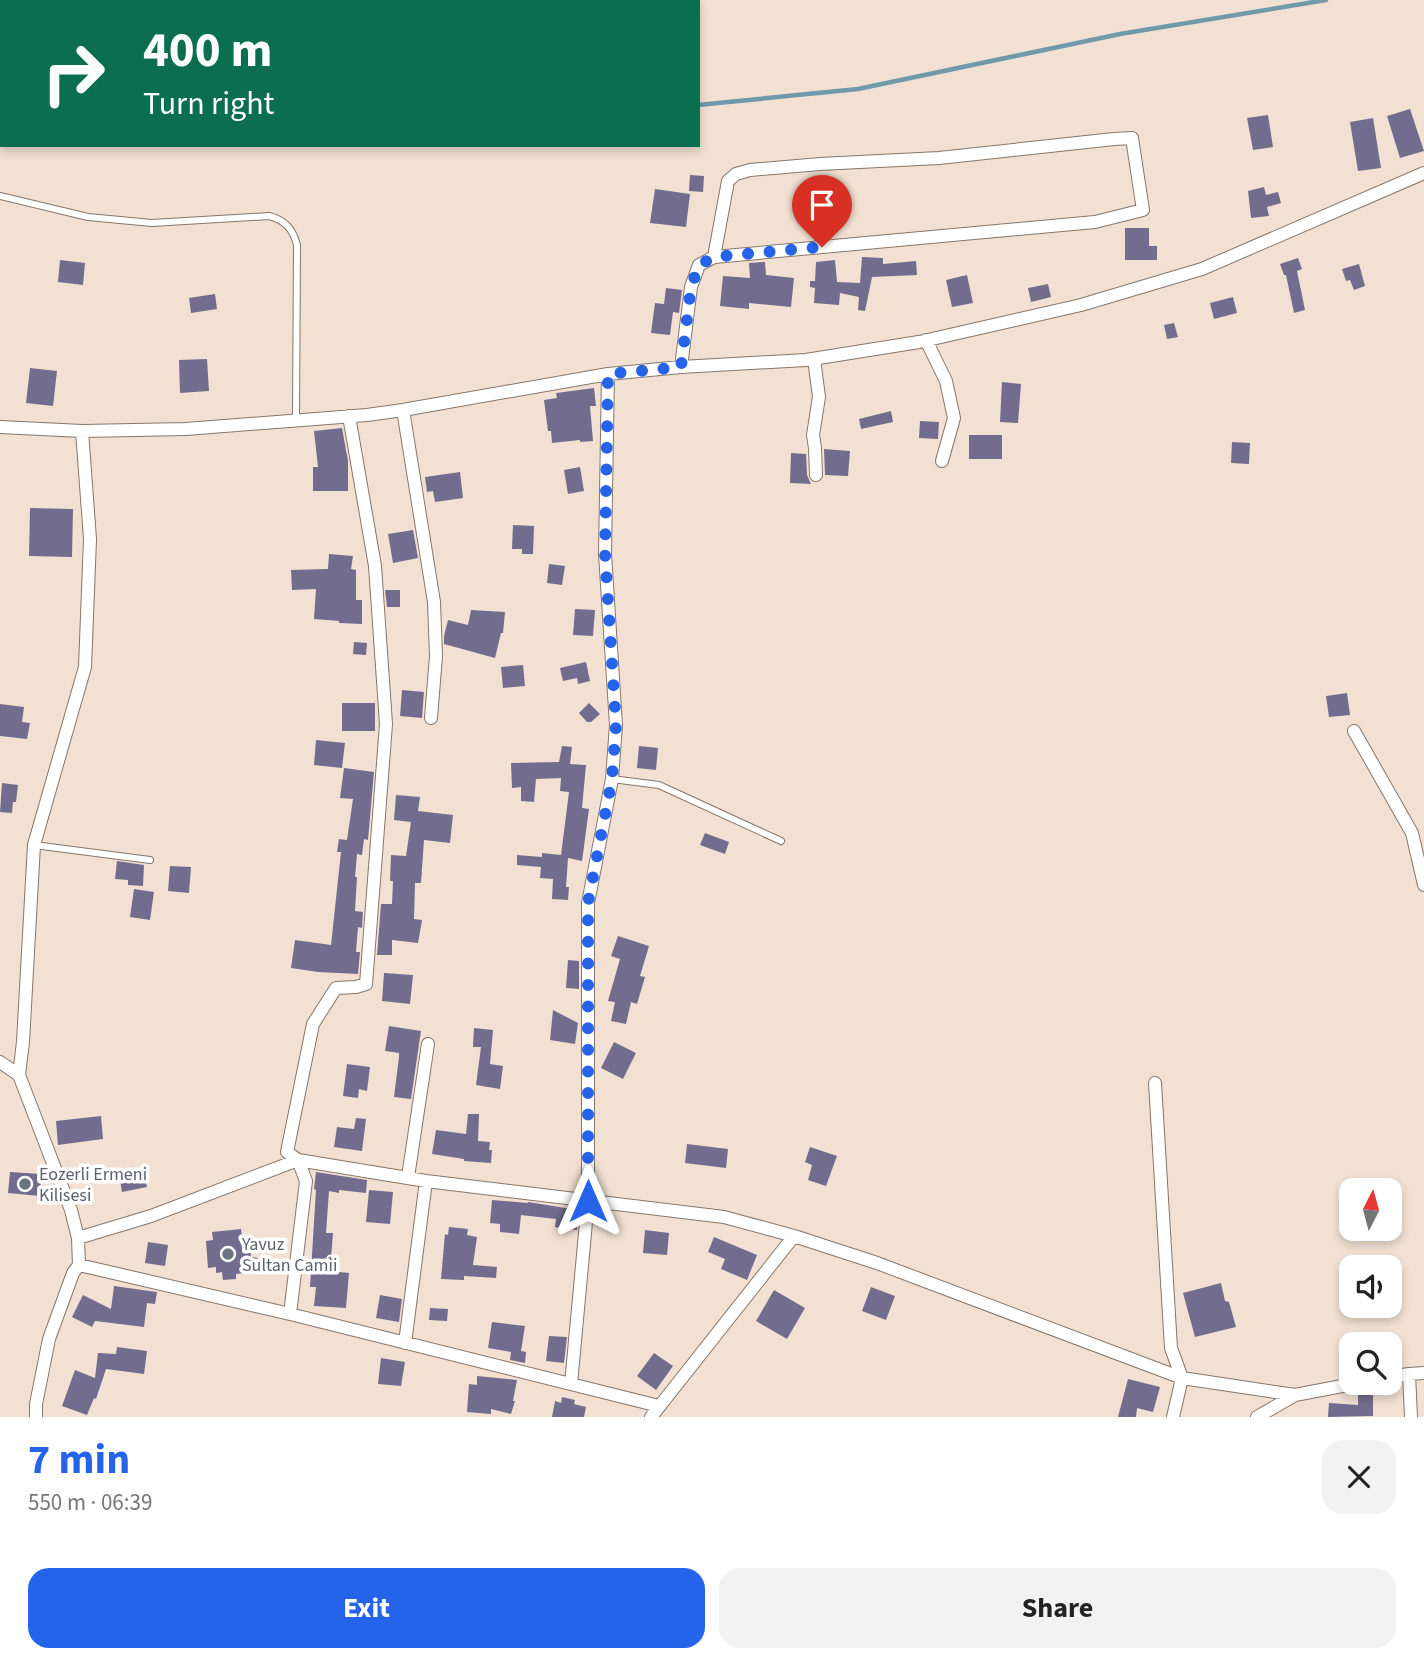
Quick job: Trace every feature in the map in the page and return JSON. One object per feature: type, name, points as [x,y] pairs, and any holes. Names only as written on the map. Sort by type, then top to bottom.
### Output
[{"type":"street","points":[[681,367],[691,287],[699,265],[714,257],[1094,222],[1143,210],[1132,138],[939,158],[750,170],[736,174],[728,181],[714,257]]},
{"type":"street","points":[[0,427],[82,431],[186,429],[349,416],[403,410],[608,374],[814,359],[926,340],[1081,305],[1202,269],[1424,173]]},
{"type":"street","points":[[926,340],[946,381],[954,418],[942,461]]},
{"type":"street","points":[[814,359],[819,397],[813,435],[816,475]]},
{"type":"street","points":[[571,1384],[588,1201],[588,903],[612,779],[616,725],[605,554],[608,374]]},
{"type":"street","points":[[403,410],[434,602],[436,656],[431,718]]},
{"type":"street","points":[[349,416],[375,566],[386,723],[366,984],[336,988],[313,1024],[287,1152],[298,1160],[426,1181],[724,1217],[877,1263],[1182,1378],[1295,1395]]},
{"type":"street","points":[[36,1417],[36,1404],[49,1339],[73,1273],[79,1265],[78,1238],[71,1210],[19,1074],[34,845],[85,667],[90,539],[82,431]]},
{"type":"street","points":[[1354,732],[1412,833],[1424,885]]},
{"type":"street","points":[[408,1177],[428,1044]]},
{"type":"street","points":[[0,1062],[19,1074]]},
{"type":"street","points":[[1155,1083],[1171,1348],[1182,1378],[1173,1417]]},
{"type":"street","points":[[78,1238],[151,1216],[298,1160]]},
{"type":"street","points":[[290,1314],[306,1181],[298,1160]]},
{"type":"street","points":[[405,1343],[426,1181]]},
{"type":"street","points":[[79,1265],[571,1384],[655,1411],[794,1236]]},
{"type":"street","points":[[1402,1375],[1424,1373]]},
{"type":"street","points":[[1409,1374],[1411,1417]]},
{"type":"street","points":[[1256,1417],[1295,1395],[1339,1387]]},
{"type":"lane","points":[[0,195],[88,217],[152,223],[269,216],[281,220],[292,230],[297,245],[296,420]]},
{"type":"lane","points":[[612,779],[659,785],[781,841]]},
{"type":"lane","points":[[34,845],[150,860]]},
{"type":"building","points":[[1410,109],[1424,151],[1400,158],[1387,116]]},
{"type":"building","points":[[1268,115],[1273,147],[1253,150],[1247,118]]},
{"type":"building","points":[[1373,118],[1381,168],[1358,171],[1350,122]]},
{"type":"building","points":[[690,175],[704,176],[703,192],[689,191]]},
{"type":"building","points":[[1264,187],[1266,195],[1278,192],[1281,203],[1267,207],[1269,216],[1251,218],[1248,191]]},
{"type":"building","points":[[655,189],[690,194],[686,227],[650,223]]},
{"type":"building","points":[[1125,228],[1149,228],[1149,246],[1157,246],[1157,260],[1125,260]]},
{"type":"building","points":[[862,257],[883,258],[883,264],[916,261],[917,275],[872,277],[865,311],[858,310],[859,297],[840,293],[839,305],[814,303],[815,288],[810,287],[810,281],[815,281],[816,262],[835,260],[837,282],[860,283]]},
{"type":"building","points":[[1298,258],[1302,269],[1297,271],[1305,310],[1294,313],[1286,275],[1280,264]]},
{"type":"building","points":[[60,260],[85,263],[83,285],[58,282]]},
{"type":"building","points":[[765,262],[766,275],[794,278],[791,307],[749,303],[749,309],[720,306],[723,276],[750,278],[749,263]]},
{"type":"building","points":[[1359,264],[1365,286],[1354,290],[1350,280],[1346,281],[1342,269]]},
{"type":"building","points":[[967,275],[973,303],[952,307],[946,280]]},
{"type":"building","points":[[1048,284],[1051,297],[1031,302],[1028,288]]},
{"type":"building","points":[[666,288],[682,290],[679,313],[673,312],[670,335],[651,333],[655,303],[664,304]]},
{"type":"building","points":[[215,294],[217,309],[191,313],[189,298]]},
{"type":"building","points":[[1233,297],[1237,313],[1214,319],[1210,303]]},
{"type":"building","points":[[1174,323],[1178,337],[1167,339],[1164,325]]},
{"type":"building","points":[[207,359],[209,391],[180,393],[179,360]]},
{"type":"building","points":[[30,368],[57,371],[53,406],[26,403]]},
{"type":"building","points":[[1002,382],[1021,384],[1018,423],[1000,422]]},
{"type":"building","points":[[594,388],[596,406],[590,406],[593,441],[552,443],[544,400],[557,398],[556,393]]},
{"type":"building","points":[[891,411],[893,422],[861,429],[859,419]]},
{"type":"building","points":[[920,421],[939,422],[938,439],[919,438]]},
{"type":"building","points":[[342,428],[348,461],[348,491],[313,491],[313,467],[318,467],[314,431]]},
{"type":"building","points":[[969,435],[1002,435],[1002,459],[969,459]]},
{"type":"building","points":[[1232,442],[1250,443],[1249,464],[1231,463]]},
{"type":"building","points":[[824,449],[850,451],[848,476],[825,475]]},
{"type":"building","points":[[791,453],[806,454],[807,475],[811,484],[790,483]]},
{"type":"building","points":[[580,467],[584,491],[568,494],[564,470]]},
{"type":"building","points":[[460,472],[463,498],[435,502],[433,491],[427,492],[425,477]]},
{"type":"building","points":[[30,508],[73,509],[72,557],[29,556]]},
{"type":"building","points":[[513,525],[534,526],[533,554],[522,554],[522,549],[512,549]]},
{"type":"building","points":[[413,530],[418,558],[393,563],[388,534]]},
{"type":"building","points":[[329,554],[353,556],[351,569],[356,570],[356,600],[362,600],[362,624],[314,619],[316,589],[292,590],[291,570],[328,569]]},
{"type":"building","points":[[549,564],[565,566],[562,585],[547,583]]},
{"type":"building","points":[[385,590],[400,590],[400,607],[387,607]]},
{"type":"building","points":[[575,609],[595,610],[593,636],[573,635]]},
{"type":"building","points":[[471,610],[505,612],[503,633],[495,658],[444,644],[448,620],[468,625]]},
{"type":"building","points":[[354,642],[367,643],[366,655],[353,654]]},
{"type":"building","points":[[586,662],[590,681],[578,684],[577,678],[563,681],[560,668]]},
{"type":"building","points":[[523,665],[525,686],[503,688],[501,667]]},
{"type":"building","points":[[402,690],[424,692],[422,718],[400,716]]},
{"type":"building","points":[[1347,693],[1350,715],[1329,717],[1326,696]]},
{"type":"building","points":[[342,703],[375,703],[375,731],[342,731]]},
{"type":"building","points":[[589,703],[600,714],[587,722],[579,713]]},
{"type":"building","points":[[0,704],[24,707],[22,722],[30,723],[27,739],[0,736]]},
{"type":"building","points":[[316,740],[345,743],[342,768],[314,765]]},
{"type":"building","points":[[562,746],[572,747],[570,764],[586,765],[582,808],[589,809],[582,861],[568,858],[568,900],[552,899],[553,879],[540,878],[541,867],[517,865],[517,855],[561,855],[569,792],[560,791],[561,778],[536,779],[534,802],[521,801],[521,787],[512,788],[511,763],[559,762]]},
{"type":"building","points":[[639,746],[658,748],[656,770],[637,768]]},
{"type":"building","points":[[344,768],[374,772],[368,840],[364,839],[362,855],[357,854],[355,877],[355,911],[363,912],[362,928],[358,927],[358,974],[291,968],[295,940],[331,945],[341,852],[337,852],[339,839],[347,840],[353,799],[340,798]]},
{"type":"building","points":[[2,783],[18,785],[12,813],[0,812]]},
{"type":"building","points":[[396,795],[420,797],[418,811],[453,815],[450,843],[424,840],[421,883],[415,883],[414,919],[422,920],[418,943],[392,940],[392,955],[377,955],[381,904],[392,904],[391,855],[406,856],[411,822],[394,820]]},
{"type":"building","points":[[705,833],[729,842],[725,854],[700,845]]},
{"type":"building","points":[[117,861],[144,865],[143,886],[128,885],[128,880],[115,879]]},
{"type":"building","points":[[170,866],[191,867],[189,893],[168,891]]},
{"type":"building","points":[[134,889],[154,892],[150,920],[130,917]]},
{"type":"building","points":[[618,936],[649,946],[640,976],[645,977],[637,1004],[631,1002],[626,1024],[611,1021],[615,1002],[608,1001],[620,959],[611,956]]},
{"type":"building","points":[[568,960],[579,961],[579,989],[566,988]]},
{"type":"building","points":[[384,973],[413,975],[410,1004],[382,1001]]},
{"type":"building","points":[[553,1010],[578,1023],[575,1044],[550,1040]]},
{"type":"building","points":[[389,1026],[421,1031],[411,1099],[394,1097],[399,1053],[385,1051]]},
{"type":"building","points":[[474,1028],[493,1030],[490,1064],[503,1066],[500,1089],[476,1085],[481,1047],[473,1047]]},
{"type":"building","points":[[614,1042],[636,1053],[623,1079],[601,1068]]},
{"type":"building","points":[[347,1064],[370,1067],[367,1091],[359,1089],[358,1098],[343,1096]]},
{"type":"building","points":[[468,1114],[479,1114],[478,1141],[490,1142],[491,1163],[432,1154],[436,1130],[466,1134]]},
{"type":"building","points":[[101,1116],[103,1139],[58,1145],[56,1121]]},
{"type":"building","points":[[356,1118],[366,1119],[362,1151],[334,1147],[337,1127],[354,1129]]},
{"type":"building","points":[[687,1144],[728,1149],[726,1168],[685,1163]]},
{"type":"building","points":[[810,1147],[837,1156],[826,1186],[808,1180],[812,1165],[805,1162]]},
{"type":"building","points":[[143,1169],[147,1187],[122,1192],[120,1180],[126,1179],[125,1173]]},
{"type":"building","name":"Eozerli Ermeni Kilisesi","points":[[10,1172],[41,1174],[40,1196],[8,1193]]},
{"type":"building","points":[[316,1172],[367,1180],[366,1193],[329,1191],[326,1233],[333,1233],[330,1271],[349,1273],[346,1308],[314,1306],[316,1287],[310,1287]]},
{"type":"building","points":[[369,1190],[393,1192],[390,1224],[366,1222]]},
{"type":"building","points":[[492,1200],[528,1202],[578,1210],[577,1230],[555,1227],[556,1219],[521,1215],[519,1234],[500,1232],[500,1224],[490,1223]]},
{"type":"building","points":[[449,1227],[468,1229],[467,1235],[477,1237],[473,1265],[497,1267],[496,1278],[464,1276],[464,1280],[441,1279],[445,1234],[448,1235]]},
{"type":"building","name":"Yavuz Sultan Camii","points":[[241,1229],[242,1238],[249,1237],[251,1257],[287,1262],[286,1273],[244,1267],[244,1273],[236,1274],[236,1279],[223,1280],[222,1272],[216,1273],[216,1267],[208,1268],[206,1241],[213,1240],[212,1232]]},
{"type":"building","points":[[645,1230],[669,1233],[667,1255],[643,1253]]},
{"type":"building","points":[[714,1237],[757,1255],[747,1280],[721,1269],[725,1259],[708,1252]]},
{"type":"building","points":[[148,1242],[168,1245],[165,1266],[145,1263]]},
{"type":"building","points":[[1221,1283],[1236,1327],[1195,1337],[1183,1293]]},
{"type":"building","points":[[114,1286],[157,1292],[155,1304],[147,1303],[144,1327],[95,1321],[92,1327],[72,1317],[83,1295],[111,1309]]},
{"type":"building","points":[[871,1287],[895,1296],[886,1320],[862,1311]]},
{"type":"building","points":[[774,1290],[805,1308],[787,1339],[756,1321]]},
{"type":"building","points":[[380,1295],[402,1299],[399,1322],[376,1318]]},
{"type":"building","points":[[430,1308],[448,1309],[447,1321],[429,1320]]},
{"type":"building","points":[[492,1322],[525,1326],[521,1351],[526,1352],[525,1363],[510,1360],[511,1352],[488,1348]]},
{"type":"building","points":[[549,1336],[567,1337],[564,1363],[546,1361]]},
{"type":"building","points":[[117,1347],[147,1351],[144,1374],[106,1369],[96,1399],[94,1398],[87,1415],[62,1406],[75,1370],[95,1378],[98,1353],[116,1354]]},
{"type":"building","points":[[654,1353],[673,1366],[656,1390],[637,1376]]},
{"type":"building","points":[[381,1358],[405,1362],[401,1386],[378,1384]]},
{"type":"building","points":[[477,1376],[517,1380],[511,1414],[491,1409],[491,1414],[467,1412],[469,1384],[477,1385]]},
{"type":"building","points":[[1128,1379],[1160,1387],[1153,1412],[1137,1408],[1136,1417],[1118,1417]]},
{"type":"building","points":[[1358,1395],[1373,1395],[1373,1416],[1328,1417],[1329,1403],[1358,1405]]},
{"type":"building","points":[[562,1397],[575,1400],[574,1404],[586,1407],[584,1417],[552,1417],[555,1401],[561,1403]]},
{"type":"waterway","points":[[700,105],[858,89],[1120,34],[1326,0]]},
{"type":"place","name":"Eozerli Ermeni Kilisesi","points":[[25,1184]]},
{"type":"place","name":"Yavuz Sultan Camii","points":[[228,1254]]},
{"type":"route","points":[[588,1201],[588,903],[612,779],[616,725],[605,554],[608,374],[681,367],[691,287],[699,265],[714,257],[822,247]]}]
